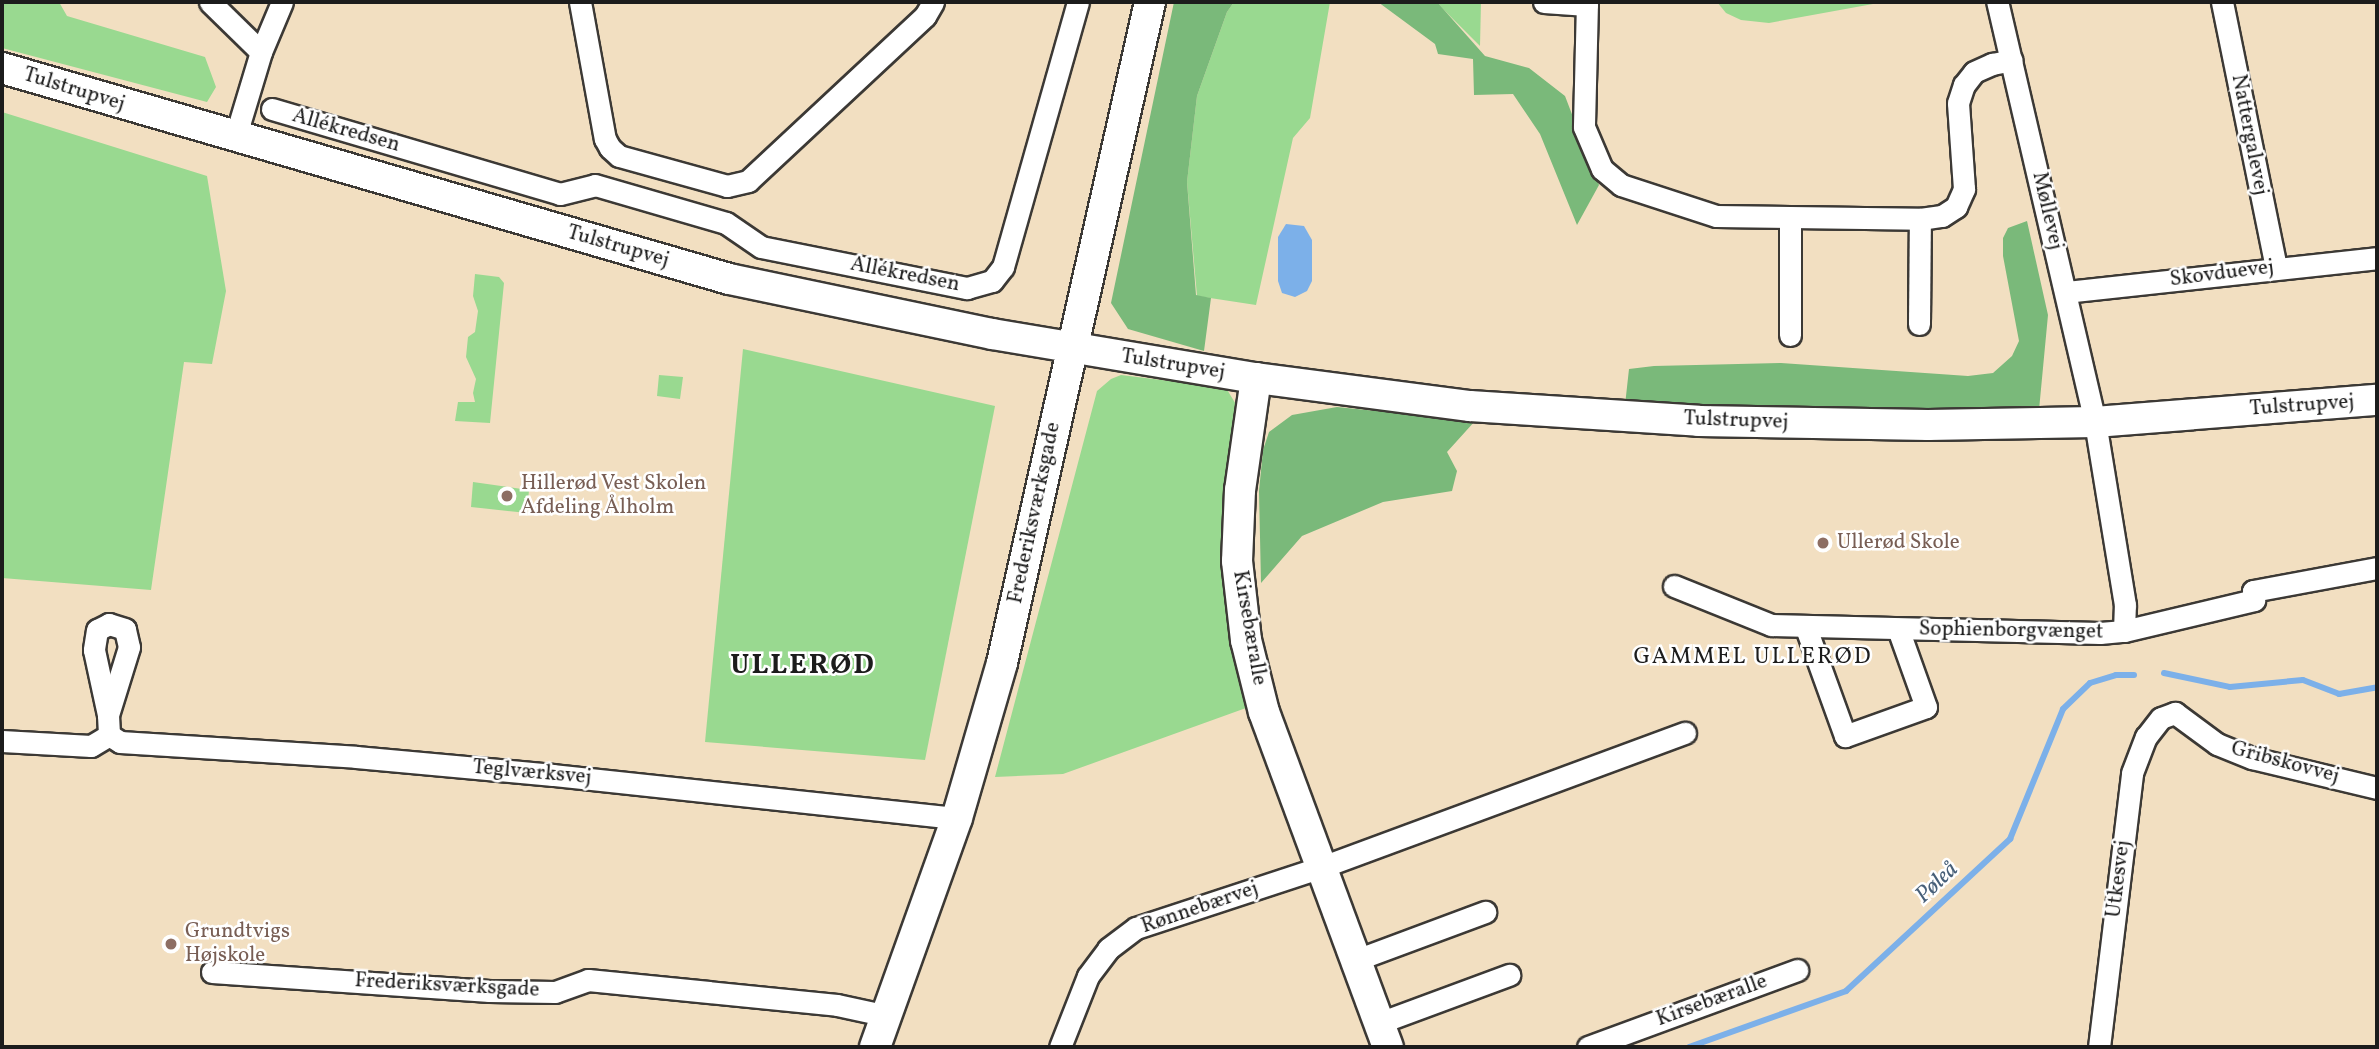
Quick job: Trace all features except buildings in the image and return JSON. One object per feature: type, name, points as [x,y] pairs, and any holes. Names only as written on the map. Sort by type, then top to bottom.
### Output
[{"type":"street","points":[[210,2],[261,52]]},
{"type":"street","points":[[235,138],[261,52],[282,2]]},
{"type":"street","points":[[580,2],[605,139],[619,156],[727,186],[748,181],[925,16],[933,2]]},
{"type":"street","name":"Allékredsen","points":[[272,109],[560,194],[595,185],[726,223],[761,247],[967,288],[982,286],[992,281],[1003,267],[1078,2]]},
{"type":"street","name":"Frederiksværksgade","points":[[875,1047],[957,818],[1002,663],[1150,2]]},
{"type":"street","points":[[1544,2],[1587,3],[1584,127],[1602,169],[1621,185],[1716,216],[1920,219],[1942,216],[1956,206],[1964,188],[1958,103],[1964,85],[1974,72],[1992,64],[2012,60]]},
{"type":"street","name":"Møllevej","points":[[1997,2],[2095,422]]},
{"type":"street","name":"Nattergalevej","points":[[2222,2],[2276,268]]},
{"type":"street","name":"Tulstrupvej","points":[[2,68],[235,138],[729,279],[1071,349],[1256,378],[1470,406],[1699,421],[1928,425],[2095,422],[2377,400]]},
{"type":"street","points":[[662,204],[671,171]]},
{"type":"street","points":[[1790,218],[1790,335]]},
{"type":"street","points":[[1919,324],[1920,219]]},
{"type":"street","name":"Skovduevej","points":[[2066,292],[2377,258]]},
{"type":"street","name":"Kirsebæralle","points":[[1256,378],[1240,490],[1237,561],[1246,640],[1264,712],[1383,1035],[1509,975]]},
{"type":"street","name":"Sophienborgvænget","points":[[2095,422],[2123,592],[2124,631]]},
{"type":"street","name":"Sophienborgvænget","points":[[1674,586],[1771,625],[2100,634],[2124,631],[2254,600],[2253,591],[2377,568]]},
{"type":"street","name":"Sophienborgvænget","points":[[1806,628],[1845,736],[1926,706],[1899,629]]},
{"type":"street","name":"Gribskovvej","points":[[2161,718],[2175,713],[2217,744],[2252,758],[2377,788]]},
{"type":"street","name":"Utkesvej","points":[[2099,1047],[2132,773],[2146,737],[2161,718]]},
{"type":"street","name":"Teglværksvej","points":[[2,741],[91,746],[109,725],[120,742],[356,757],[527,772],[957,818]]},
{"type":"street","points":[[1322,867],[1685,733]]},
{"type":"street","name":"Rønnebærvej","points":[[1060,1047],[1088,976],[1108,949],[1136,928],[1322,867]]},
{"type":"street","points":[[1356,960],[1485,912]]},
{"type":"street","name":"Kirsebæralle","points":[[1588,1047],[1797,970]]},
{"type":"street","name":"Frederiksværksgade","points":[[212,972],[489,991],[555,992],[588,980],[837,1004],[888,1016]]},
{"type":"green space","points":[[2,2],[59,2],[67,16],[205,57],[216,87],[207,102],[2,48]]},
{"type":"green space","points":[[1174,2],[1234,2],[1227,12],[1197,96],[1187,182],[1196,295],[1211,298],[1204,351],[1128,329],[1111,303]]},
{"type":"green space","points":[[1234,2],[1330,2],[1310,118],[1293,138],[1256,305],[1197,296],[1187,182],[1197,96],[1227,12]]},
{"type":"green space","points":[[1378,2],[1437,2],[1485,56],[1529,68],[1565,96],[1599,185],[1577,225],[1540,134],[1513,94],[1474,95],[1473,59],[1438,54],[1435,44]]},
{"type":"green space","points":[[1437,2],[1481,2],[1480,46],[1443,9]]},
{"type":"green space","points":[[1717,2],[1884,2],[1769,23],[1741,20],[1726,13]]},
{"type":"green space","points":[[2,112],[207,176],[226,291],[212,364],[184,362],[151,590],[2,578]]},
{"type":"green space","points":[[2027,221],[2048,315],[2039,410],[1925,412],[1625,405],[1629,369],[1654,366],[1781,363],[1968,376],[1993,373],[2012,356],[2019,341],[2003,256],[2003,238],[2008,228]]},
{"type":"green space","points":[[475,274],[499,277],[504,283],[490,423],[455,421],[458,402],[475,402],[473,393],[476,379],[466,357],[468,337],[475,332],[478,311],[473,296]]},
{"type":"green space","points":[[743,349],[995,406],[925,760],[705,742]]},
{"type":"green space","points":[[659,375],[683,377],[680,399],[657,396]]},
{"type":"green space","points":[[1121,375],[1226,388],[1237,406],[1230,618],[1246,708],[1063,774],[995,777],[1097,391],[1111,379]]},
{"type":"green space","points":[[1337,407],[1475,421],[1447,452],[1457,471],[1452,491],[1383,502],[1302,536],[1261,583],[1259,491],[1263,450],[1269,432],[1292,415]]},
{"type":"green space","points":[[473,482],[529,490],[527,513],[471,507]]},
{"type":"water","points":[[1286,224],[1304,226],[1312,240],[1312,281],[1307,291],[1295,297],[1282,293],[1278,281],[1278,237]]},
{"type":"waterway","name":"Pøleå","points":[[2164,673],[2230,687],[2303,680],[2339,694],[2377,687]]},
{"type":"waterway","name":"Pøleå","points":[[1689,1047],[1846,991],[2010,839],[2063,709],[2090,683],[2116,675],[2134,675]]},
{"type":"place","name":"Hillerød Vest Skolen Afdeling Ålholm","points":[[507,496]]},
{"type":"place","name":"Ullerød Skole","points":[[1823,543]]},
{"type":"place","name":"Grundtvigs Højskole","points":[[171,944]]},
{"type":"district","name":"GAMMEL ULLERØD","points":[[1753,657]]},
{"type":"district","name":"ULLERØD","points":[[803,666]]}]
